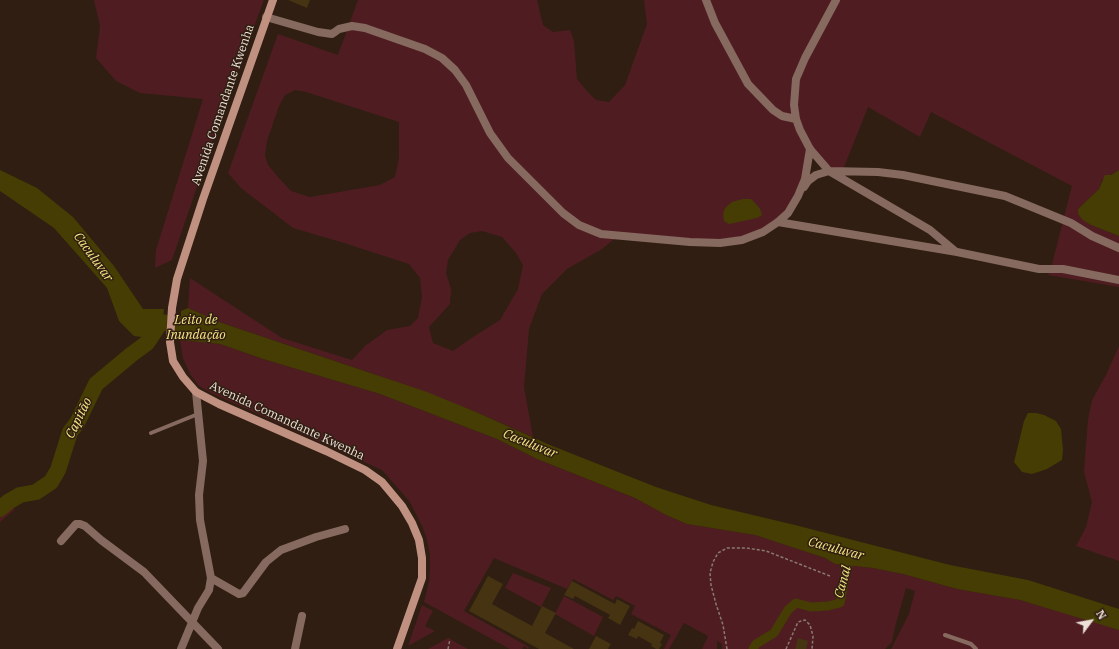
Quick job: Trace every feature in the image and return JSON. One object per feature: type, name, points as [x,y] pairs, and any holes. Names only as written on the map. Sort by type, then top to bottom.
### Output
[{"type":"main road","name":"Avenida Comandante Kwenha","points":[[273,0],[177,279],[172,308],[170,342],[173,361],[183,377],[196,392],[219,404],[326,451],[365,470],[382,482],[402,506],[412,523],[418,540],[422,558],[422,578],[397,649]]},
{"type":"street","points":[[706,0],[715,23],[748,84],[782,116],[796,119]]},
{"type":"street","points":[[836,0],[805,58],[796,80],[794,105],[796,119],[800,130],[810,149],[829,171],[930,230],[957,252]]},
{"type":"street","points":[[266,17],[318,32],[332,34],[339,29],[352,26],[365,28],[425,49],[442,58],[455,70],[466,85],[490,133],[508,158],[563,213],[579,225],[601,234],[690,242],[742,240],[763,232],[778,222],[788,213],[808,181],[816,175],[829,171],[878,172],[903,175],[1005,196],[1071,223],[1092,236],[1119,248]]},
{"type":"street","points":[[798,196],[805,179],[810,149]]},
{"type":"street","points":[[778,222],[957,252],[1038,269],[1063,269],[1119,280]]},
{"type":"street","points":[[181,649],[198,608],[209,590],[211,578],[200,520],[199,495],[203,461],[196,392]]},
{"type":"street","points":[[61,542],[76,524],[78,523],[85,526],[101,540],[144,572],[218,649]]},
{"type":"street","points":[[211,578],[239,594],[243,593],[266,562],[282,550],[316,537],[345,529]]},
{"type":"street","points":[[295,649],[302,616]]},
{"type":"lane","points":[[151,433],[198,414]]},
{"type":"lane","points":[[945,635],[971,644],[976,649]]},
{"type":"path","points":[[727,649],[723,625],[714,598],[710,573],[713,562],[718,553],[727,548],[746,548],[766,551],[830,576]]},
{"type":"path","points":[[786,649],[798,622],[805,620],[810,625],[813,636],[812,649]]},
{"type":"path","points":[[448,649],[450,639]]},
{"type":"shaded area","points":[[94,0],[264,0],[227,99],[172,260],[155,268],[156,250],[203,99],[140,93],[116,81],[96,58],[100,26]]},
{"type":"shaded area","points":[[358,0],[537,0],[543,25],[553,32],[570,30],[574,41],[577,79],[596,100],[609,102],[625,85],[647,24],[644,0],[1119,0],[1119,170],[1102,180],[1099,189],[1078,209],[1091,225],[1119,236],[1119,287],[1048,275],[1072,186],[931,112],[920,137],[868,107],[842,172],[829,171],[810,150],[805,179],[788,213],[763,232],[720,243],[618,236],[602,249],[567,269],[542,294],[529,329],[524,387],[533,437],[476,412],[368,372],[222,323],[188,308],[190,278],[282,338],[352,360],[365,346],[387,330],[410,326],[418,318],[422,297],[420,278],[409,264],[293,228],[241,188],[228,173],[278,34],[338,55]],"holes":[[[295,90],[306,92],[399,122],[399,158],[395,177],[380,185],[310,197],[291,191],[268,165],[265,155],[267,141],[279,106],[285,95]],[[482,231],[502,237],[516,253],[523,265],[518,289],[500,320],[453,351],[433,343],[429,327],[450,304],[451,289],[446,273],[448,260],[460,240],[470,233]]]},
{"type":"shaded area","points":[[180,340],[220,344],[263,359],[380,394],[497,439],[537,459],[635,498],[666,515],[687,524],[755,535],[825,558],[835,564],[873,568],[903,574],[957,589],[1020,600],[1112,627],[1119,630],[1119,649],[891,649],[909,614],[915,591],[906,588],[892,642],[885,649],[722,649],[722,644],[717,641],[717,649],[702,649],[708,636],[684,623],[669,649],[664,649],[671,635],[631,614],[635,606],[616,596],[613,600],[573,579],[567,589],[494,558],[464,611],[529,647],[528,649],[524,646],[522,649],[510,649],[424,602],[429,582],[430,569],[430,555],[427,540],[423,528],[410,502],[382,470],[211,393],[199,386],[190,374],[183,358]]},
{"type":"shaded area","points":[[1119,346],[1119,561],[1076,546],[1086,527],[1092,502],[1084,472],[1088,420],[1092,400],[1106,375]]},
{"type":"shaded area","points":[[0,499],[15,509],[0,522]]},
{"type":"shaded area","points":[[513,573],[551,588],[541,607],[505,588]]},
{"type":"shaded area","points":[[564,596],[603,617],[594,636],[555,614]]},
{"type":"shaded area","points":[[422,605],[433,611],[425,626],[435,631],[408,646]]},
{"type":"shaded area","points":[[448,638],[468,649],[428,649]]},
{"type":"water","points":[[0,170],[37,188],[73,217],[114,266],[143,309],[164,309],[162,333],[156,339],[134,336],[119,321],[107,288],[54,228],[0,191]]},
{"type":"water","points":[[1119,170],[1119,236],[1091,225],[1083,220],[1078,214],[1078,209],[1099,189],[1105,175],[1111,175]]},
{"type":"water","points":[[743,199],[751,199],[760,209],[762,215],[757,218],[729,224],[724,221],[723,214],[725,208],[732,202]]},
{"type":"water","name":"Leito de Inundação","points":[[188,308],[222,323],[427,392],[550,445],[656,487],[711,505],[950,565],[1028,580],[1119,609],[1119,630],[1020,600],[957,589],[903,574],[873,568],[835,564],[825,558],[755,535],[687,524],[666,515],[635,498],[537,459],[497,439],[380,394],[263,359],[220,344],[180,340],[181,311]]},
{"type":"water","points":[[1028,413],[1044,415],[1056,421],[1061,429],[1063,450],[1062,460],[1047,469],[1032,474],[1022,472],[1014,462],[1024,421]]},
{"type":"building","points":[[288,0],[310,0],[307,8]]},
{"type":"building","points":[[488,576],[503,584],[492,604],[532,626],[542,606],[556,613],[545,633],[574,649],[539,649],[469,611]]},
{"type":"building","points":[[572,581],[615,604],[617,599],[630,606],[620,625],[608,618],[610,615],[575,596],[573,599],[564,595]]},
{"type":"building","points":[[638,621],[664,635],[659,649],[651,646],[652,644],[638,636],[637,639],[628,635],[632,628],[634,629]]},
{"type":"building","points":[[596,636],[611,644],[608,649],[589,649]]},
{"type":"building","points":[[798,638],[808,641],[806,649],[795,649]]},
{"type":"waterway","name":"Caculuvar","points":[[142,320],[202,328]]},
{"type":"waterway","name":"Capitão","points":[[0,509],[20,495],[36,492],[51,482],[58,470],[70,432],[77,423],[96,384],[147,343],[161,322]]},
{"type":"waterway","name":"Canal","points":[[753,649],[756,644],[774,633],[788,610],[796,603],[811,607],[828,606],[840,603],[848,562],[853,557]]}]
